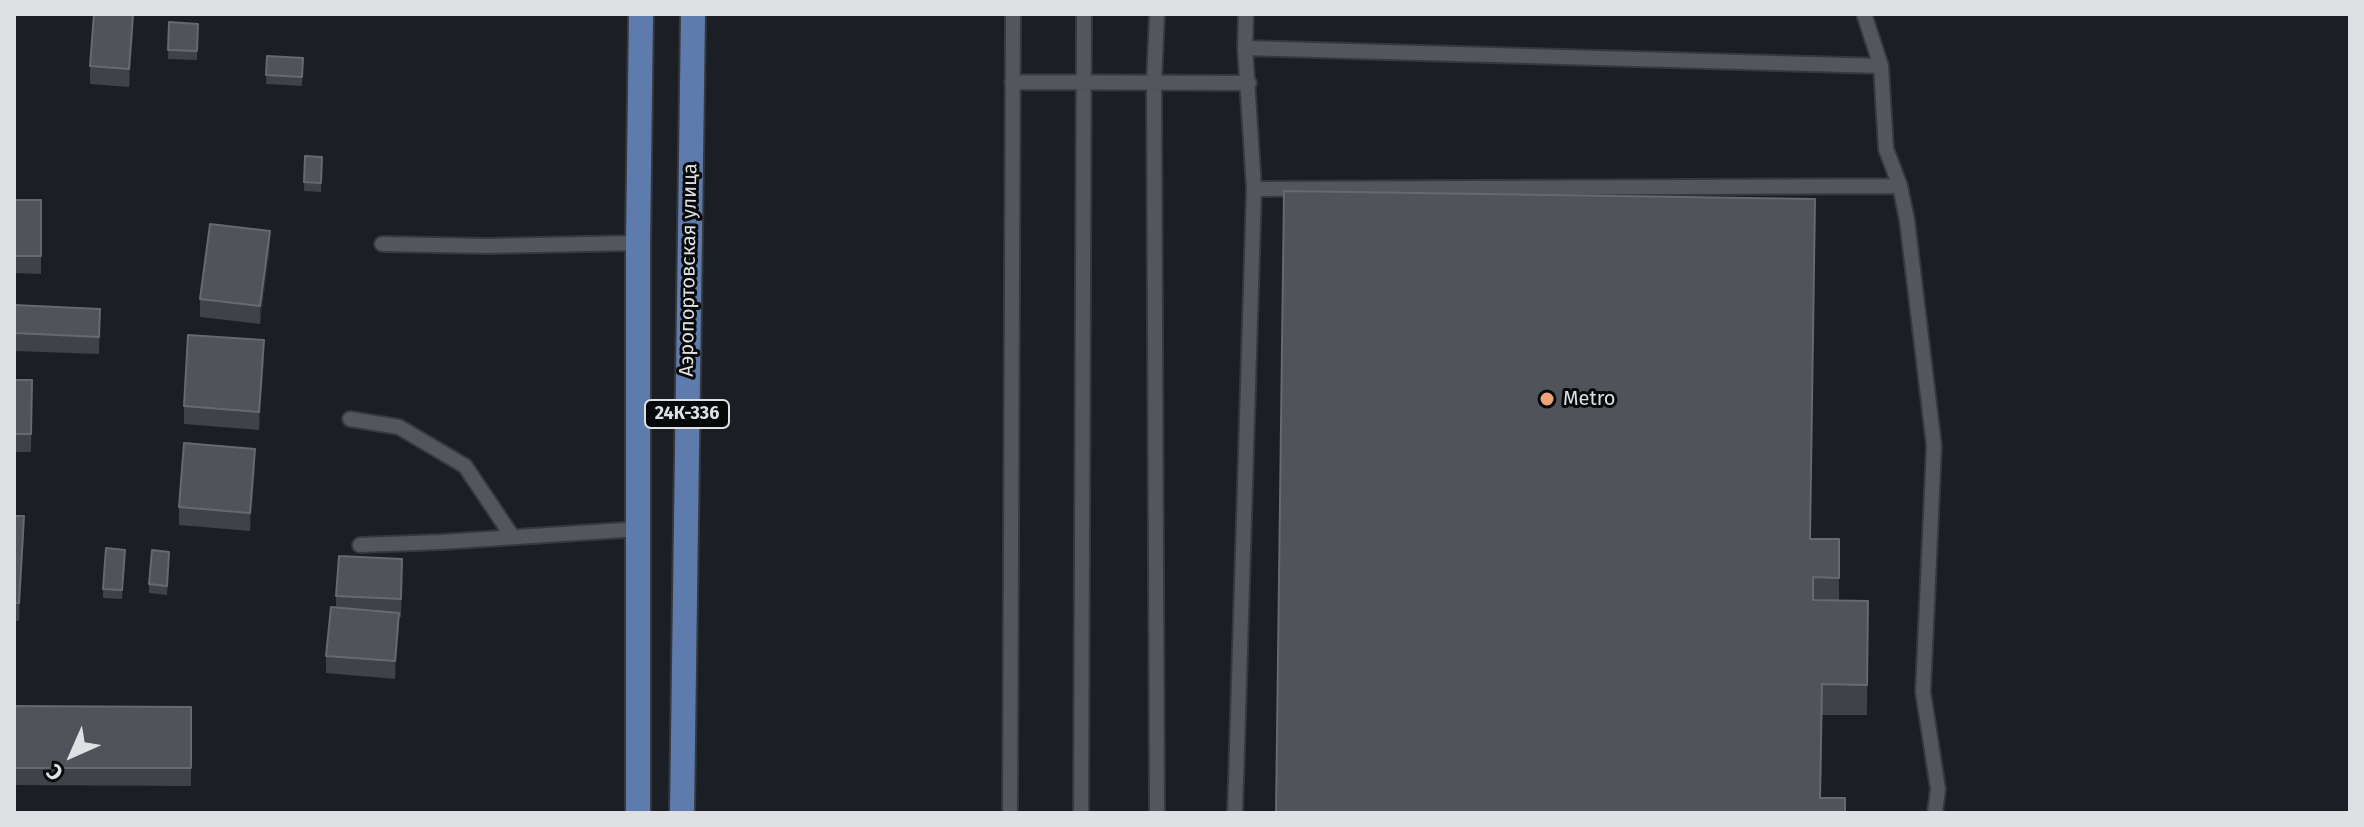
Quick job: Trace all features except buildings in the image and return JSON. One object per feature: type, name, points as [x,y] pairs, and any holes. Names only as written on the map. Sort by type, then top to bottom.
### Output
[{"type":"main road","name":"24К-336","points":[[638,813],[641,14]]},
{"type":"main road","name":"Аэропортовская улица","points":[[682,813],[693,14]]},
{"type":"lane","points":[[1010,813],[1013,14]]},
{"type":"lane","points":[[1081,813],[1084,14]]},
{"type":"lane","points":[[1157,14],[1154,83],[1157,813]]},
{"type":"lane","points":[[1235,813],[1254,189],[1245,48],[1246,14]]},
{"type":"lane","points":[[1864,14],[1881,66],[1886,149],[1900,186],[1907,220],[1934,446],[1923,692],[1938,789],[1935,813]]},
{"type":"lane","points":[[1245,48],[1881,66]]},
{"type":"lane","points":[[1012,82],[1249,83]]},
{"type":"lane","points":[[1254,189],[1900,186]]},
{"type":"lane","points":[[382,244],[486,246],[638,243]]},
{"type":"lane","points":[[350,419],[399,427],[465,466],[512,536]]},
{"type":"lane","points":[[360,545],[639,529]]},
{"type":"place","name":"Metro","points":[[1547,399]]}]
